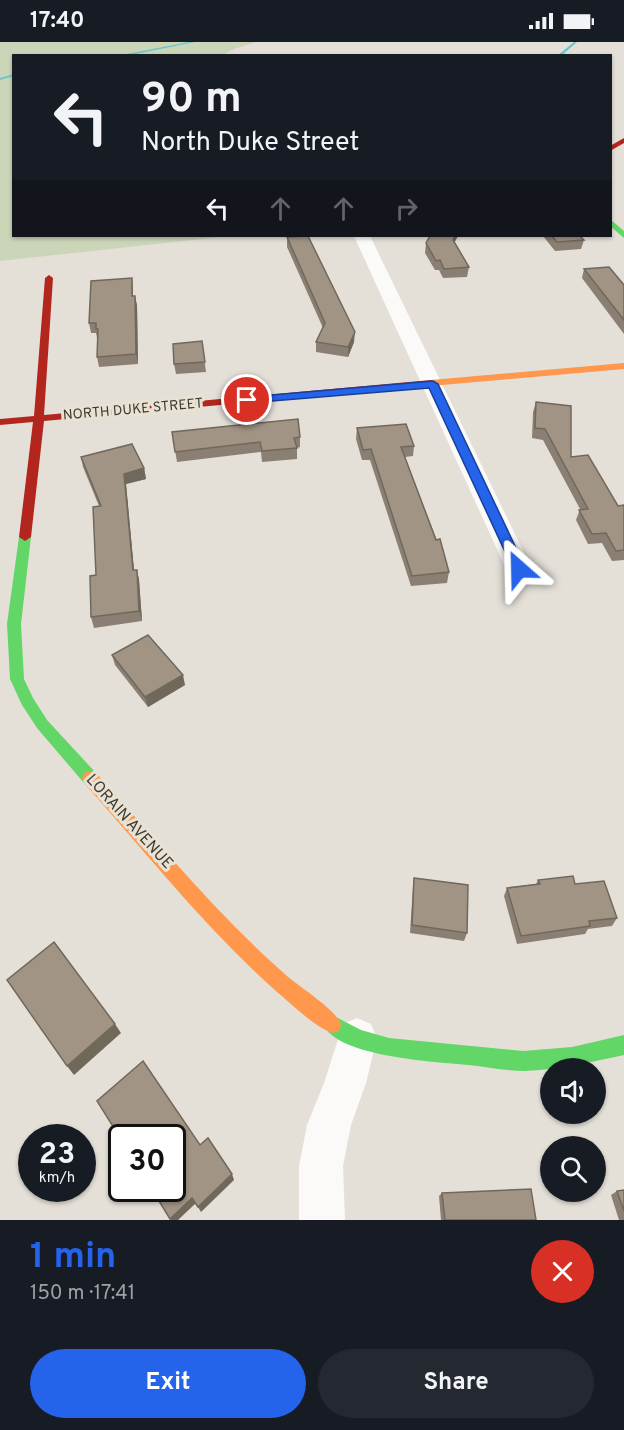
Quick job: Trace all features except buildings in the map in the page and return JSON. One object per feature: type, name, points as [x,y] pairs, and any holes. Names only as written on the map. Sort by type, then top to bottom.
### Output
[{"type":"main road","points":[[612,223],[624,236]]},
{"type":"main road","name":"LORAIN AVENUE","points":[[49,278],[39,418],[14,624],[17,680],[42,724],[206,908],[264,967],[330,1023],[357,1038],[389,1048],[523,1061],[572,1057],[624,1045]]},
{"type":"main road","name":"NORTH DUKE STREET","points":[[0,422],[624,366]]},
{"type":"street","points":[[362,237],[519,569]]},
{"type":"street","points":[[322,1220],[321,1166],[329,1125],[345,1083],[357,1038]]},
{"type":"green space","points":[[0,42],[256,42],[225,54],[12,54],[12,237],[220,237],[0,261]]},
{"type":"waterway","points":[[128,54],[194,42]]},
{"type":"waterway","points":[[561,54],[576,42]]},
{"type":"waterway","points":[[0,79],[12,76]]},
{"type":"traffic: fast","points":[[612,223],[624,236]]},
{"type":"traffic: fast","points":[[25,537],[14,624],[17,679],[27,701],[42,724],[90,778]]},
{"type":"traffic: fast","points":[[332,1024],[357,1038],[389,1048],[523,1061],[572,1057],[624,1045]]},
{"type":"traffic: slow","points":[[431,383],[624,366]]},
{"type":"traffic: slow","points":[[90,778],[235,939],[298,998],[332,1024]]},
{"type":"traffic: jam","points":[[612,148],[624,140]]},
{"type":"traffic: jam","points":[[25,537],[39,418],[49,278]]},
{"type":"traffic: jam","points":[[0,422],[431,383]]},
{"type":"route","points":[[247,400],[433,384],[519,569]]}]
